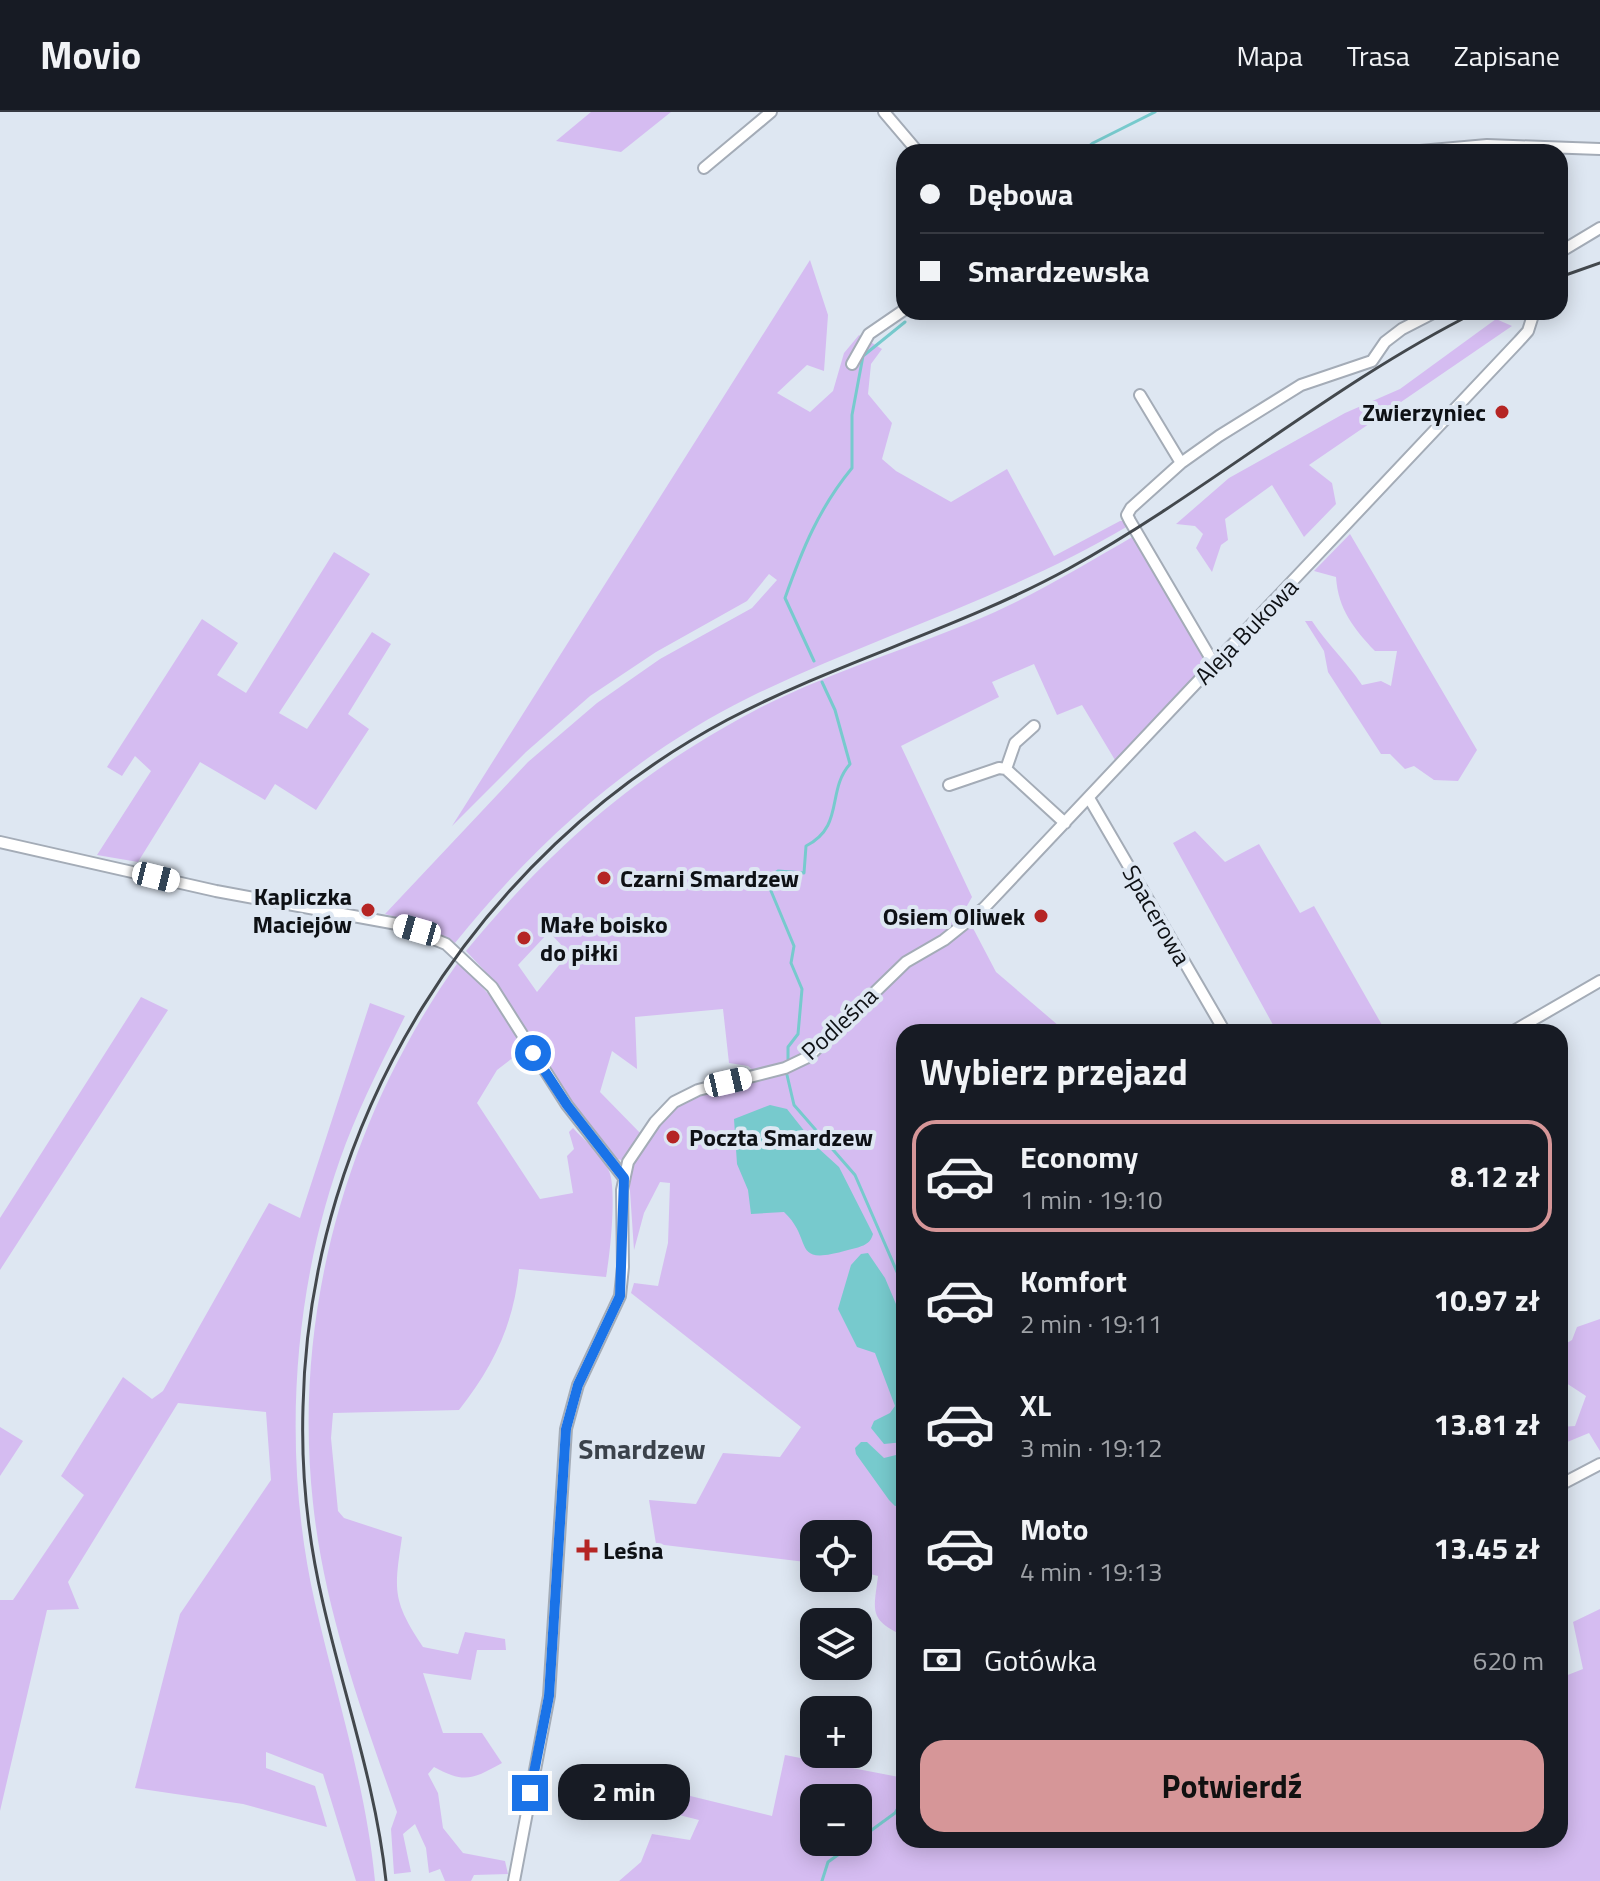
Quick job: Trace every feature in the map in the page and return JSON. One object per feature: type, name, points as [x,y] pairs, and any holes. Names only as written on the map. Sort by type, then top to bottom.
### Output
[{"type":"street","points":[[704,168],[771,112]]},
{"type":"street","points":[[884,112],[911,144]]},
{"type":"street","points":[[1568,148],[1600,149]]},
{"type":"street","points":[[1568,247],[1600,228]]},
{"type":"street","points":[[852,364],[869,334],[896,315]]},
{"type":"street","points":[[1214,664],[1127,515],[1181,463],[1293,389],[1372,361],[1385,342],[1419,320]]},
{"type":"street","name":"Aleja Bukowa","points":[[944,940],[984,908],[1089,798],[1526,335],[1531,320]]},
{"type":"street","points":[[1140,395],[1181,463]]},
{"type":"street","points":[[1006,769],[1015,743],[1034,726]]},
{"type":"street","points":[[949,785],[999,768],[1006,769],[1065,823]]},
{"type":"street","name":"Spacerowa","points":[[1089,798],[1220,1024]]},
{"type":"street","points":[[0,842],[216,891],[397,924],[431,936],[458,953],[492,987],[567,1105],[624,1178]]},
{"type":"street","name":"Podleśna","points":[[514,1881],[549,1696],[566,1429],[578,1385],[620,1296],[624,1178],[628,1162],[655,1122],[674,1102],[698,1090],[785,1068],[808,1057],[890,976],[944,940]]},
{"type":"street","points":[[1526,1024],[1600,981]]},
{"type":"street","points":[[604,1155],[628,1162]]},
{"type":"street","points":[[1568,1481],[1600,1464]]},
{"type":"shaded area","points":[[591,112],[671,112],[621,152],[556,141]]},
{"type":"shaded area","points":[[810,260],[828,315],[824,371],[807,365],[777,393],[810,412],[833,391],[844,353],[859,335],[882,349],[871,364],[868,394],[892,423],[882,459],[896,471],[951,502],[1007,469],[1054,556],[1120,521],[1125,521],[1128,526],[1036,574],[752,696],[667,745],[590,803],[554,835],[486,905],[455,943],[422,924],[385,914],[528,762],[597,703],[660,659],[752,608],[777,580],[769,574],[747,601],[656,652],[590,696],[526,752],[452,826]]},
{"type":"shaded area","points":[[1495,320],[1512,326],[1309,465],[1332,483],[1336,504],[1304,537],[1272,485],[1225,519],[1228,540],[1221,545],[1212,572],[1196,548],[1203,534],[1195,526],[1176,524],[1229,478],[1345,413],[1400,389]]},
{"type":"shaded area","points":[[1350,534],[1477,750],[1458,781],[1434,780],[1414,766],[1405,769],[1390,754],[1381,754],[1328,672],[1324,651],[1305,621],[1312,621],[1362,685],[1381,681],[1391,686],[1397,651],[1375,651],[1348,618],[1336,577],[1314,571]]},
{"type":"shaded area","points":[[1134,536],[1206,664],[1115,760],[1082,705],[1057,715],[1034,664],[992,682],[999,697],[901,746],[972,897],[964,911],[996,972],[1057,1024],[896,1024],[896,1632],[883,1624],[876,1612],[878,1576],[872,1574],[872,1520],[800,1520],[800,1561],[656,1544],[649,1500],[696,1504],[723,1453],[780,1457],[801,1427],[631,1293],[634,1283],[658,1286],[668,1243],[670,1183],[660,1182],[644,1213],[634,1250],[628,1162],[604,1155],[533,1053],[497,984],[466,951],[530,879],[597,816],[633,787],[711,735],[813,684],[995,612]],"holes":[[[549,932],[569,953],[537,992],[518,965]],[[723,1009],[729,1063],[748,1066],[758,1074],[674,1102],[644,1137],[600,1092],[612,1051],[637,1069],[635,1017]]]},
{"type":"shaded area","points":[[334,552],[370,574],[279,713],[307,729],[372,632],[391,644],[348,714],[369,729],[316,810],[275,784],[265,800],[200,762],[138,862],[97,855],[151,771],[135,756],[122,776],[107,767],[202,619],[238,643],[217,675],[246,693]]},
{"type":"shaded area","points":[[1195,831],[1225,862],[1259,844],[1300,913],[1314,906],[1381,1024],[1273,1024],[1173,843]]},
{"type":"shaded area","points":[[459,961],[498,1005],[523,1050],[497,1070],[477,1103],[540,1199],[573,1193],[567,1156],[574,1149],[569,1132],[573,1128],[606,1165],[611,1180],[613,1207],[606,1277],[519,1269],[512,1308],[500,1344],[482,1378],[459,1410],[333,1413],[331,1438],[338,1511],[344,1518],[402,1537],[398,1595],[406,1618],[423,1647],[458,1654],[465,1632],[505,1639],[506,1650],[477,1650],[471,1680],[423,1673],[443,1733],[482,1733],[502,1763],[476,1776],[454,1776],[434,1767],[428,1774],[438,1793],[443,1828],[463,1853],[505,1861],[508,1874],[474,1875],[471,1881],[445,1881],[440,1869],[429,1873],[426,1848],[415,1824],[403,1834],[411,1872],[394,1874],[391,1829],[397,1812],[335,1621],[318,1542],[309,1431],[311,1360],[321,1288],[336,1218],[358,1150],[386,1084],[420,1021]]},
{"type":"shaded area","points":[[141,997],[168,1010],[0,1270],[0,1218]]},
{"type":"shaded area","points":[[370,1003],[405,1016],[346,1143],[328,1197],[303,1312],[296,1429],[304,1546],[358,1776],[375,1881],[356,1881],[323,1774],[266,1752],[266,1768],[315,1786],[327,1827],[243,1804],[135,1788],[180,1614],[271,1480],[266,1412],[178,1403],[68,1582],[79,1609],[47,1610],[0,1811],[0,1600],[13,1600],[84,1495],[61,1476],[123,1377],[152,1399],[163,1391],[269,1203],[300,1218]]},
{"type":"shaded area","points":[[1600,1319],[1600,1451],[1589,1433],[1568,1442],[1568,1426],[1575,1426],[1586,1396],[1568,1384],[1568,1342],[1577,1327]]},
{"type":"shaded area","points":[[0,1427],[23,1441],[0,1476]]},
{"type":"shaded area","points":[[1600,1609],[1600,1881],[619,1881],[641,1862],[652,1834],[690,1840],[699,1820],[623,1801],[629,1781],[772,1816],[785,1755],[800,1758],[800,1768],[852,1768],[896,1776],[896,1848],[1568,1848],[1568,1675],[1583,1669],[1573,1622]]},
{"type":"water","points":[[770,1105],[787,1109],[817,1147],[839,1167],[873,1234],[867,1244],[817,1255],[806,1248],[784,1212],[751,1214],[748,1190],[737,1164],[734,1119]]},
{"type":"water","points":[[868,1253],[885,1278],[896,1304],[896,1443],[884,1444],[871,1428],[874,1421],[890,1413],[895,1406],[875,1353],[857,1347],[838,1309],[851,1265],[861,1254]]},
{"type":"water","points":[[861,1442],[867,1442],[884,1458],[896,1455],[896,1506],[856,1454],[855,1448]]},
{"type":"waterway","points":[[1092,144],[1155,112]]},
{"type":"waterway","points":[[814,661],[785,598],[812,530],[852,468],[852,415],[863,356],[905,322]]},
{"type":"waterway","points":[[788,1059],[788,1047],[798,1034],[802,989],[791,963],[794,946],[766,879],[778,871],[804,873],[806,846],[826,829],[838,785],[850,764],[835,710],[822,682]]},
{"type":"waterway","points":[[787,1075],[794,1105],[855,1175],[896,1270]]},
{"type":"waterway","points":[[872,1830],[896,1811]]},
{"type":"waterway","points":[[822,1881],[828,1862],[836,1856]]},
{"type":"railway","points":[[1568,274],[1600,263]]},
{"type":"railway","points":[[386,1881],[375,1811],[313,1555],[304,1481],[303,1407],[313,1301],[336,1198],[373,1100],[423,1007],[484,921],[555,844],[637,776],[727,720],[769,699],[984,610],[1068,569],[1171,506],[1371,372],[1461,320]]},
{"type":"place","name":"Zwierzyniec","points":[[1502,412]]},
{"type":"place","name":"Czarni Smardzew","points":[[604,878]]},
{"type":"place","name":"Kapliczka Maciejów","points":[[368,910]]},
{"type":"place","name":"Osiem Oliwek","points":[[1041,916]]},
{"type":"place","name":"Małe boisko do piłki","points":[[524,938]]},
{"type":"place","name":"Poczta Smardzew","points":[[673,1137]]},
{"type":"place","name":"Leśna","points":[[587,1550]]},
{"type":"district","name":"Smardzew","points":[[642,1448]]},
{"type":"route","points":[[530,1793],[549,1696],[566,1429],[578,1385],[620,1296],[624,1178],[567,1105],[533,1053]]}]
